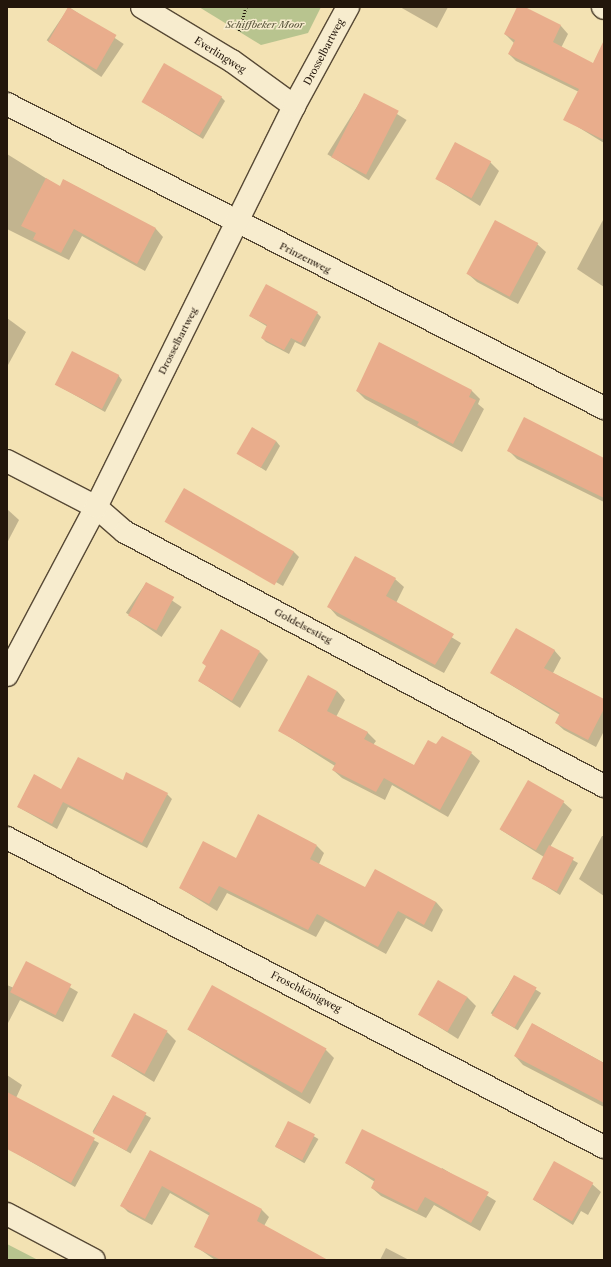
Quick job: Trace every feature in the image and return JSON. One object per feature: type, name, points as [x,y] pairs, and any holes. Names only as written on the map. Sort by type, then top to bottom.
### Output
[{"type":"street","name":"Everlingweg","points":[[142,7],[232,61],[294,106]]},
{"type":"street","name":"Drosselbartweg","points":[[7,675],[96,507],[294,106],[348,7]]},
{"type":"street","name":"Prinzenweg","points":[[7,104],[237,224],[604,408]]},
{"type":"street","name":"Goldelsestieg","points":[[7,461],[96,507],[125,532],[604,786]]},
{"type":"street","name":"Froschkönigweg","points":[[7,838],[604,1147]]},
{"type":"street","points":[[7,1214],[94,1260]]},
{"type":"green space","name":"Schiffbeker Moor","points":[[199,7],[321,7],[308,33],[261,45]]},
{"type":"green space","points":[[7,1244],[38,1260],[7,1260]]},
{"type":"building","points":[[68,7],[116,35],[96,70],[48,42]]},
{"type":"building","points":[[517,7],[525,7],[561,25],[553,42],[593,63],[604,40],[604,140],[563,120],[579,89],[508,54],[515,40],[504,34]]},
{"type":"building","points":[[164,63],[222,97],[200,135],[142,102]]},
{"type":"building","points":[[364,93],[399,111],[366,175],[331,157]]},
{"type":"building","points":[[455,142],[491,161],[471,198],[435,179]]},
{"type":"building","points":[[46,178],[60,186],[63,179],[156,228],[137,264],[74,229],[61,253],[33,239],[36,233],[21,226]]},
{"type":"building","points":[[495,220],[538,243],[510,297],[466,274]]},
{"type":"building","points":[[266,284],[318,312],[301,343],[291,338],[284,350],[261,338],[267,325],[249,316]]},
{"type":"building","points":[[379,342],[472,390],[469,397],[476,400],[453,444],[417,425],[419,422],[356,391]]},
{"type":"building","points":[[72,351],[119,375],[102,409],[55,385]]},
{"type":"building","points":[[524,417],[604,458],[604,498],[507,451]]},
{"type":"building","points":[[252,427],[276,441],[261,468],[236,454]]},
{"type":"building","points":[[184,488],[294,552],[274,585],[165,522]]},
{"type":"building","points":[[355,556],[396,578],[386,596],[454,634],[435,665],[327,607]]},
{"type":"building","points":[[146,582],[174,597],[156,631],[128,616]]},
{"type":"building","points":[[516,628],[555,650],[544,668],[604,699],[604,709],[588,740],[555,723],[560,713],[490,673]]},
{"type":"building","points":[[221,629],[260,651],[232,701],[198,681],[206,666],[202,663]]},
{"type":"building","points":[[308,675],[337,691],[327,711],[368,732],[364,739],[414,765],[428,740],[436,744],[442,736],[472,752],[440,810],[384,778],[376,792],[332,770],[336,763],[278,731]]},
{"type":"building","points":[[78,757],[123,780],[126,772],[168,793],[142,843],[63,802],[52,824],[17,807],[34,774],[61,789]]},
{"type":"building","points":[[528,780],[564,801],[536,850],[500,829]]},
{"type":"building","points":[[258,814],[317,845],[310,859],[365,887],[375,869],[436,902],[424,925],[398,911],[378,947],[317,914],[308,930],[219,886],[209,904],[179,888],[203,841],[236,858]]},
{"type":"building","points":[[549,845],[574,858],[557,892],[532,879]]},
{"type":"building","points":[[26,961],[71,984],[56,1015],[10,992]]},
{"type":"building","points":[[514,975],[537,988],[514,1028],[492,1015]]},
{"type":"building","points":[[438,980],[467,997],[447,1032],[418,1015]]},
{"type":"building","points":[[212,985],[327,1049],[302,1093],[187,1030]]},
{"type":"building","points":[[134,1013],[168,1031],[145,1074],[111,1056]]},
{"type":"building","points":[[532,1023],[604,1063],[604,1103],[514,1056]]},
{"type":"building","points":[[7,1092],[95,1138],[71,1183],[7,1149]]},
{"type":"building","points":[[113,1095],[147,1113],[126,1151],[93,1133]]},
{"type":"building","points":[[288,1121],[315,1134],[302,1160],[275,1147]]},
{"type":"building","points":[[362,1129],[489,1192],[471,1223],[425,1197],[417,1211],[371,1188],[375,1179],[345,1163]]},
{"type":"building","points":[[150,1150],[262,1209],[257,1221],[328,1260],[221,1260],[194,1247],[210,1213],[162,1186],[145,1219],[120,1206]]},
{"type":"building","points":[[554,1161],[593,1183],[572,1221],[533,1199]]}]
